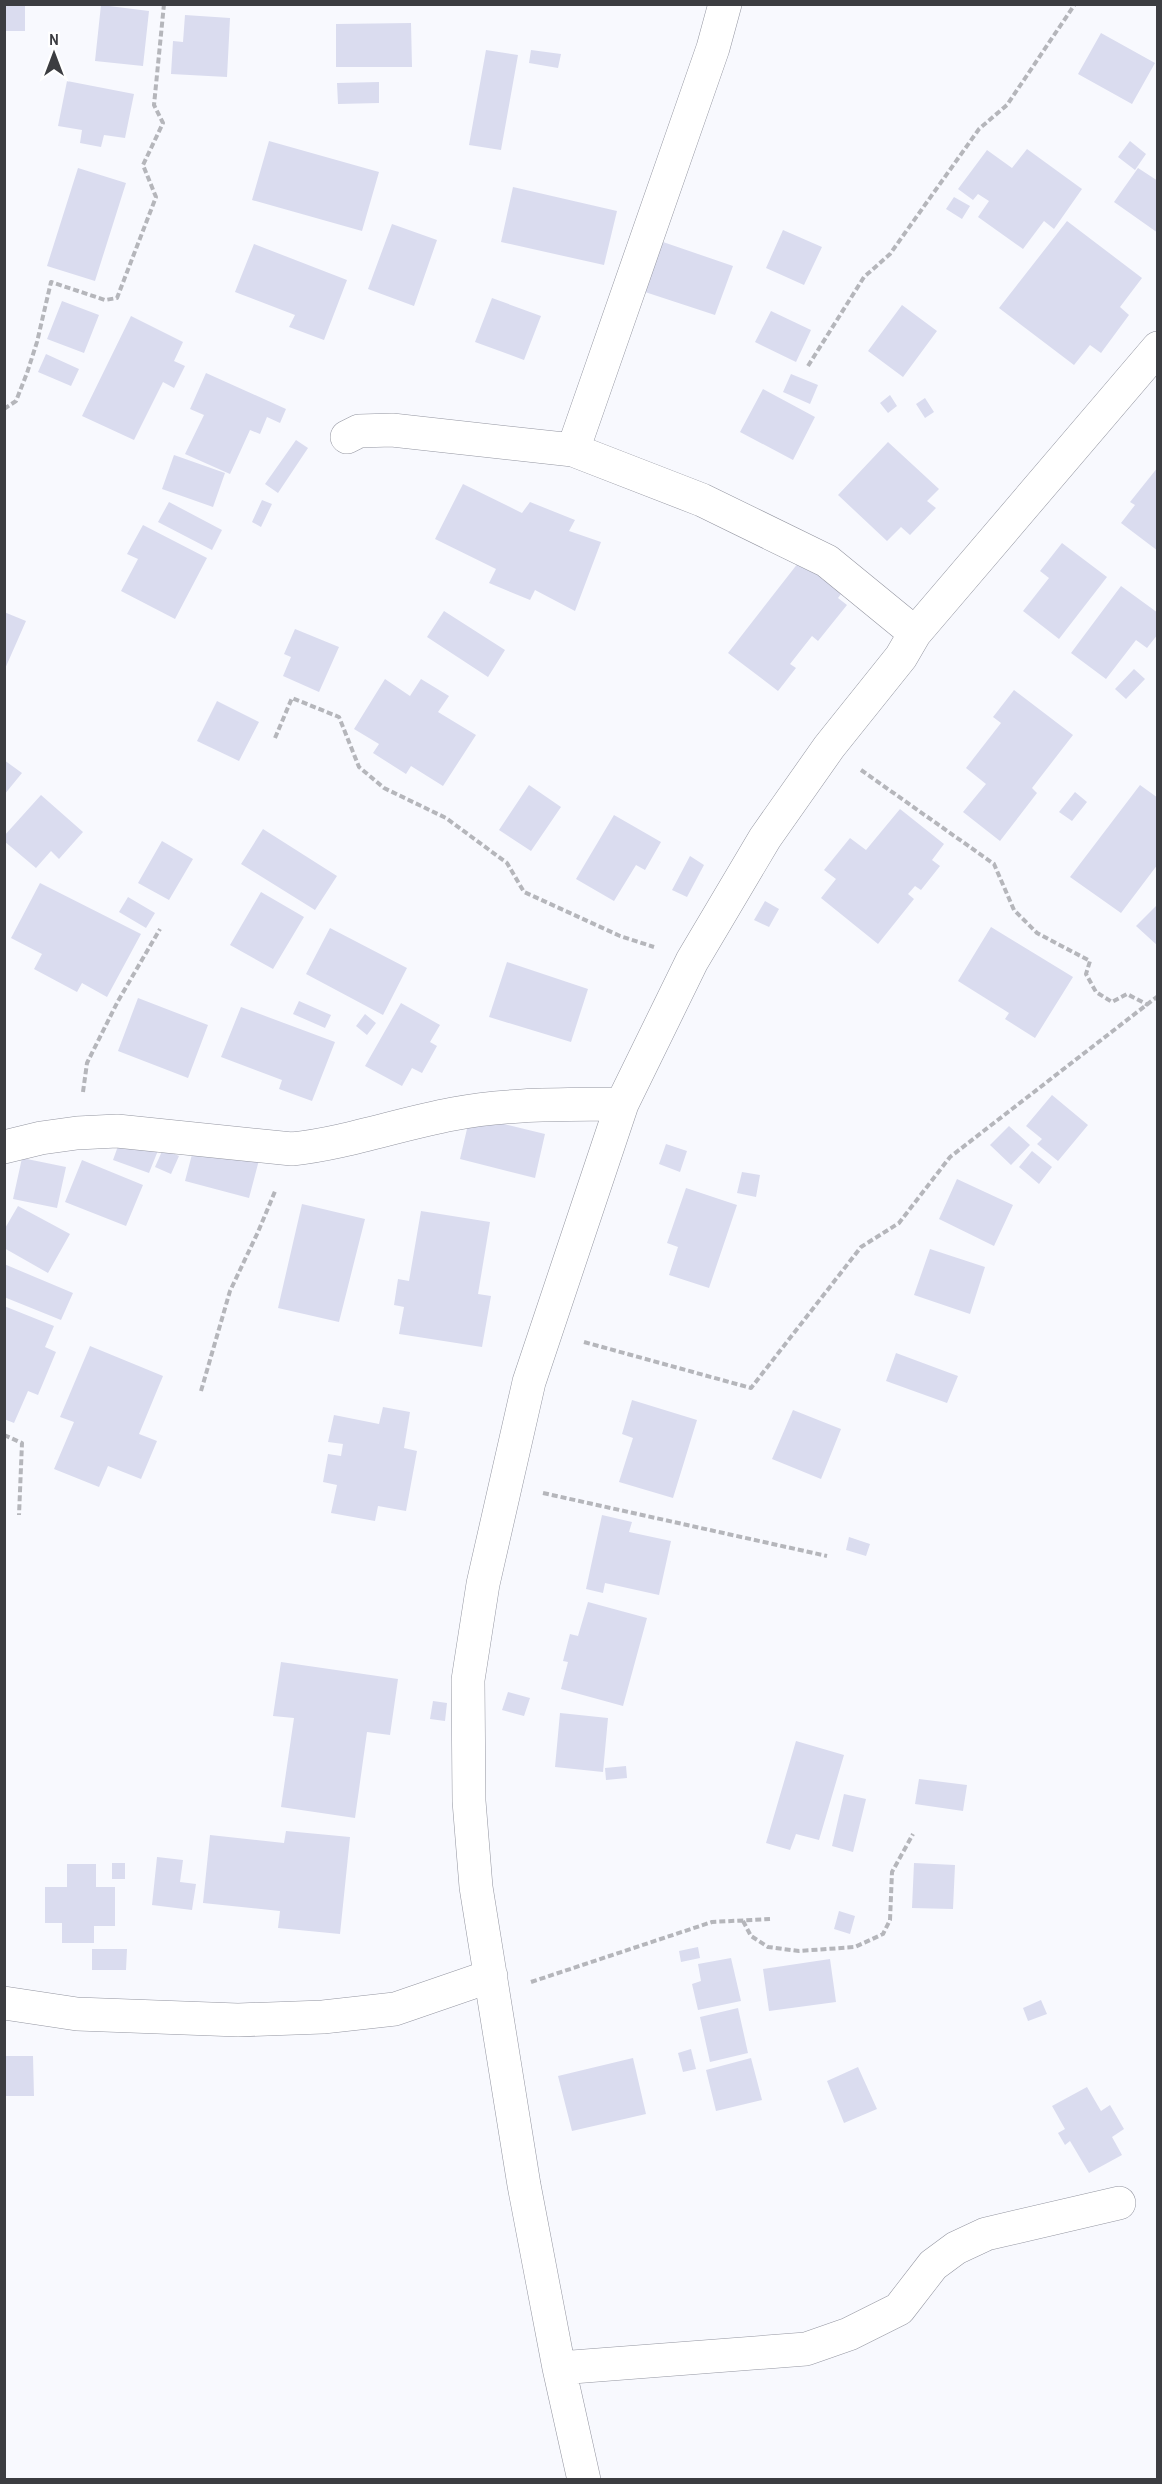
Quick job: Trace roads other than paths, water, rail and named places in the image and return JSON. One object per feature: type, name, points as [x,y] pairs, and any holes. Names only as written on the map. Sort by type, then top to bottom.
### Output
[{"type":"street","points":[[573,450],[713,48],[724,4]]},
{"type":"street","points":[[584,2480],[559,2368],[524,2185],[475,1876],[469,1801],[468,1680],[483,1584],[529,1382],[622,1104],[692,961],[765,838],[829,747],[901,657],[915,633],[1158,348]]},
{"type":"street","points":[[347,437],[359,430],[392,430],[573,450],[702,500],[826,561],[915,633]]},
{"type":"street","points":[[4,1147],[77,1133],[117,1131],[292,1149],[320,1146],[451,1114],[487,1108],[622,1104]]},
{"type":"street","points":[[4,2004],[77,2014],[238,2020],[323,2017],[395,2009],[492,1985]]},
{"type":"street","points":[[559,2368],[806,2349],[849,2334],[899,2309],[933,2265],[956,2248],[986,2234],[1119,2203]]}]
